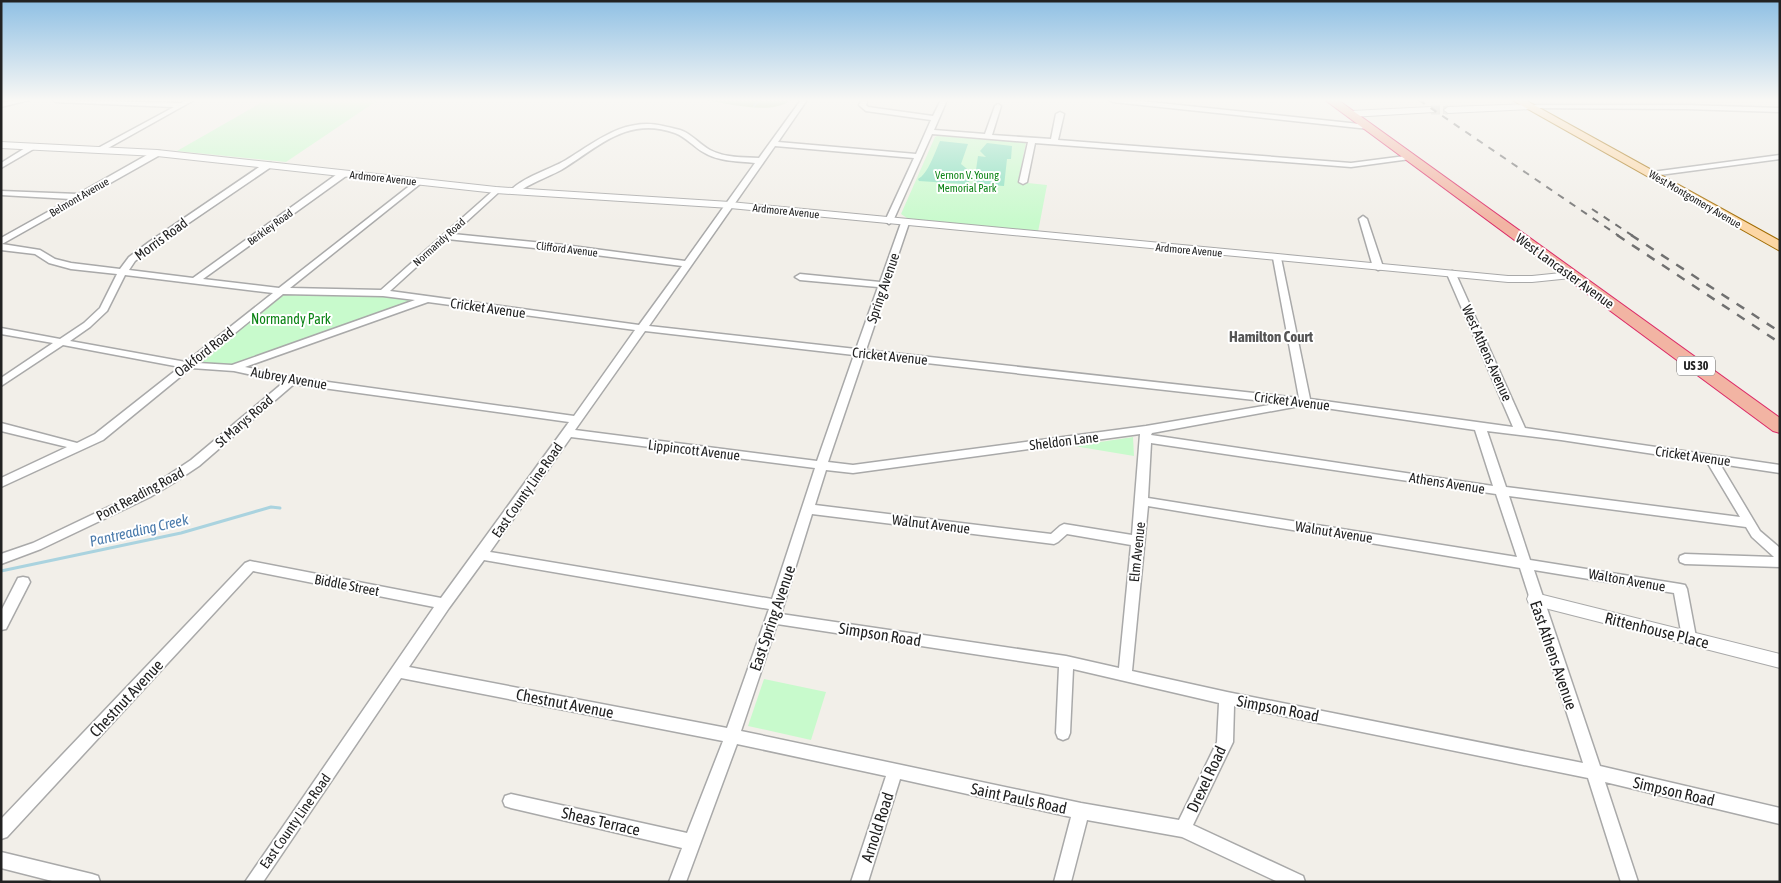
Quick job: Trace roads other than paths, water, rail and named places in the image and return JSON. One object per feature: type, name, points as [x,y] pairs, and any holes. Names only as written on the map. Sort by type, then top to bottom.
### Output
[{"type":"highway","name":"West Lancaster Avenue","points":[[1388,141],[1780,427]]},
{"type":"main road","name":"West Montgomery Avenue","points":[[1592,141],[1778,245]]},
{"type":"street","points":[[101,150],[117,141]]},
{"type":"street","points":[[514,191],[524,183],[548,174],[562,166],[597,141]]},
{"type":"street","points":[[694,141],[713,154],[761,161]]},
{"type":"street","name":"East County Line Road","points":[[253,882],[444,604],[481,555],[775,141]]},
{"type":"street","points":[[889,221],[925,141]]},
{"type":"street","points":[[1023,182],[1032,141]]},
{"type":"street","points":[[1045,141],[1327,164],[1351,165],[1410,157]]},
{"type":"street","points":[[773,144],[918,156]]},
{"type":"street","name":"Ardmore Avenue","points":[[1,145],[157,153],[496,190],[730,205],[1452,274],[1525,279],[1571,275]]},
{"type":"street","points":[[1,166],[33,147]]},
{"type":"street","name":"Belmont Avenue","points":[[1,242],[157,153]]},
{"type":"street","points":[[1652,174],[1780,157]]},
{"type":"street","name":"Morris Road","points":[[1,383],[87,325],[104,309],[116,282],[132,259],[268,165]]},
{"type":"street","name":"Berkley Road","points":[[196,280],[343,174]]},
{"type":"street","name":"Oakford Road","points":[[1,483],[99,437],[417,182]]},
{"type":"street","name":"Normandy Road","points":[[383,293],[496,190]]},
{"type":"street","points":[[1,193],[81,197]]},
{"type":"street","points":[[1363,219],[1378,267]]},
{"type":"street","name":"Spring Avenue","points":[[861,353],[905,223]]},
{"type":"street","name":"Clifford Avenue","points":[[445,236],[564,248],[688,264]]},
{"type":"street","name":"Cricket Avenue","points":[[1,247],[37,252],[52,261],[70,266],[282,291],[383,293],[642,328],[1305,402],[1780,469]]},
{"type":"street","points":[[1277,258],[1305,402]]},
{"type":"street","name":"West Athens Avenue","points":[[1452,274],[1521,432]]},
{"type":"street","points":[[800,277],[883,285]]},
{"type":"street","points":[[234,368],[427,299]]},
{"type":"street","name":"Aubrey Avenue","points":[[1,331],[187,365],[234,368],[292,380],[577,420]]},
{"type":"street","name":"East Spring Avenue","points":[[677,882],[732,736],[775,611],[821,466],[861,353]]},
{"type":"street","name":"St Marys Road","points":[[195,463],[292,380]]},
{"type":"street","name":"Sheldon Lane","points":[[821,466],[853,469],[1146,434],[1305,402]]},
{"type":"street","name":"East Athens Avenue","points":[[1480,427],[1535,599],[1630,882]]},
{"type":"street","points":[[1,428],[80,447]]},
{"type":"street","name":"Lippincott Avenue","points":[[567,434],[821,466]]},
{"type":"street","name":"Athens Avenue","points":[[1146,434],[1501,491],[1749,523]]},
{"type":"street","name":"Elm Avenue","points":[[1125,674],[1142,501],[1146,434]]},
{"type":"street","points":[[1712,459],[1756,534],[1780,555]]},
{"type":"street","name":"Pont Reading Road","points":[[1,559],[36,546],[146,494],[195,463]]},
{"type":"street","name":"Walnut Avenue","points":[[1142,501],[1525,563]]},
{"type":"street","name":"Walnut Avenue","points":[[808,509],[1054,540],[1064,529],[1138,541]]},
{"type":"street","name":"Simpson Road","points":[[481,555],[775,611],[1066,662],[1227,698],[1457,742],[1780,816]]},
{"type":"street","points":[[1685,559],[1780,562]]},
{"type":"street","name":"Walton Avenue","points":[[1525,563],[1680,589],[1689,638]]},
{"type":"street","name":"Biddle Street","points":[[250,566],[444,604]]},
{"type":"street","name":"Chestnut Avenue","points":[[1,831],[250,566]]},
{"type":"street","points":[[1,625],[23,582]]},
{"type":"street","name":"Rittenhouse Place","points":[[1535,599],[1780,661]]},
{"type":"street","points":[[1063,733],[1066,662]]},
{"type":"street","name":"Chestnut Avenue","points":[[398,671],[732,736]]},
{"type":"street","name":"Drexel Road","points":[[1183,829],[1225,742],[1227,698]]},
{"type":"street","name":"Saint Pauls Road","points":[[732,736],[1081,811],[1183,829],[1297,882]]},
{"type":"street","name":"Arnold Road","points":[[860,882],[895,772]]},
{"type":"street","name":"Sheas Terrace","points":[[510,801],[692,842]]},
{"type":"street","points":[[1062,882],[1081,811]]},
{"type":"street","points":[[1,860],[92,882]]},
{"type":"waterway","name":"Pantreading Creek","points":[[1,571],[181,533],[271,507],[280,508]]},
{"type":"railway","points":[[1480,141],[1619,236]]},
{"type":"railway","points":[[1592,209],[1633,236]]},
{"type":"railway","points":[[1617,235],[1780,343]]},
{"type":"railway","points":[[1631,235],[1780,332]]},
{"type":"district","name":"Hamilton Court","points":[[1271,336]]},
{"type":"park label","name":"Vernon V. Young Memorial Park","points":[[967,181]]},
{"type":"park label","name":"Normandy Park","points":[[291,319]]}]
